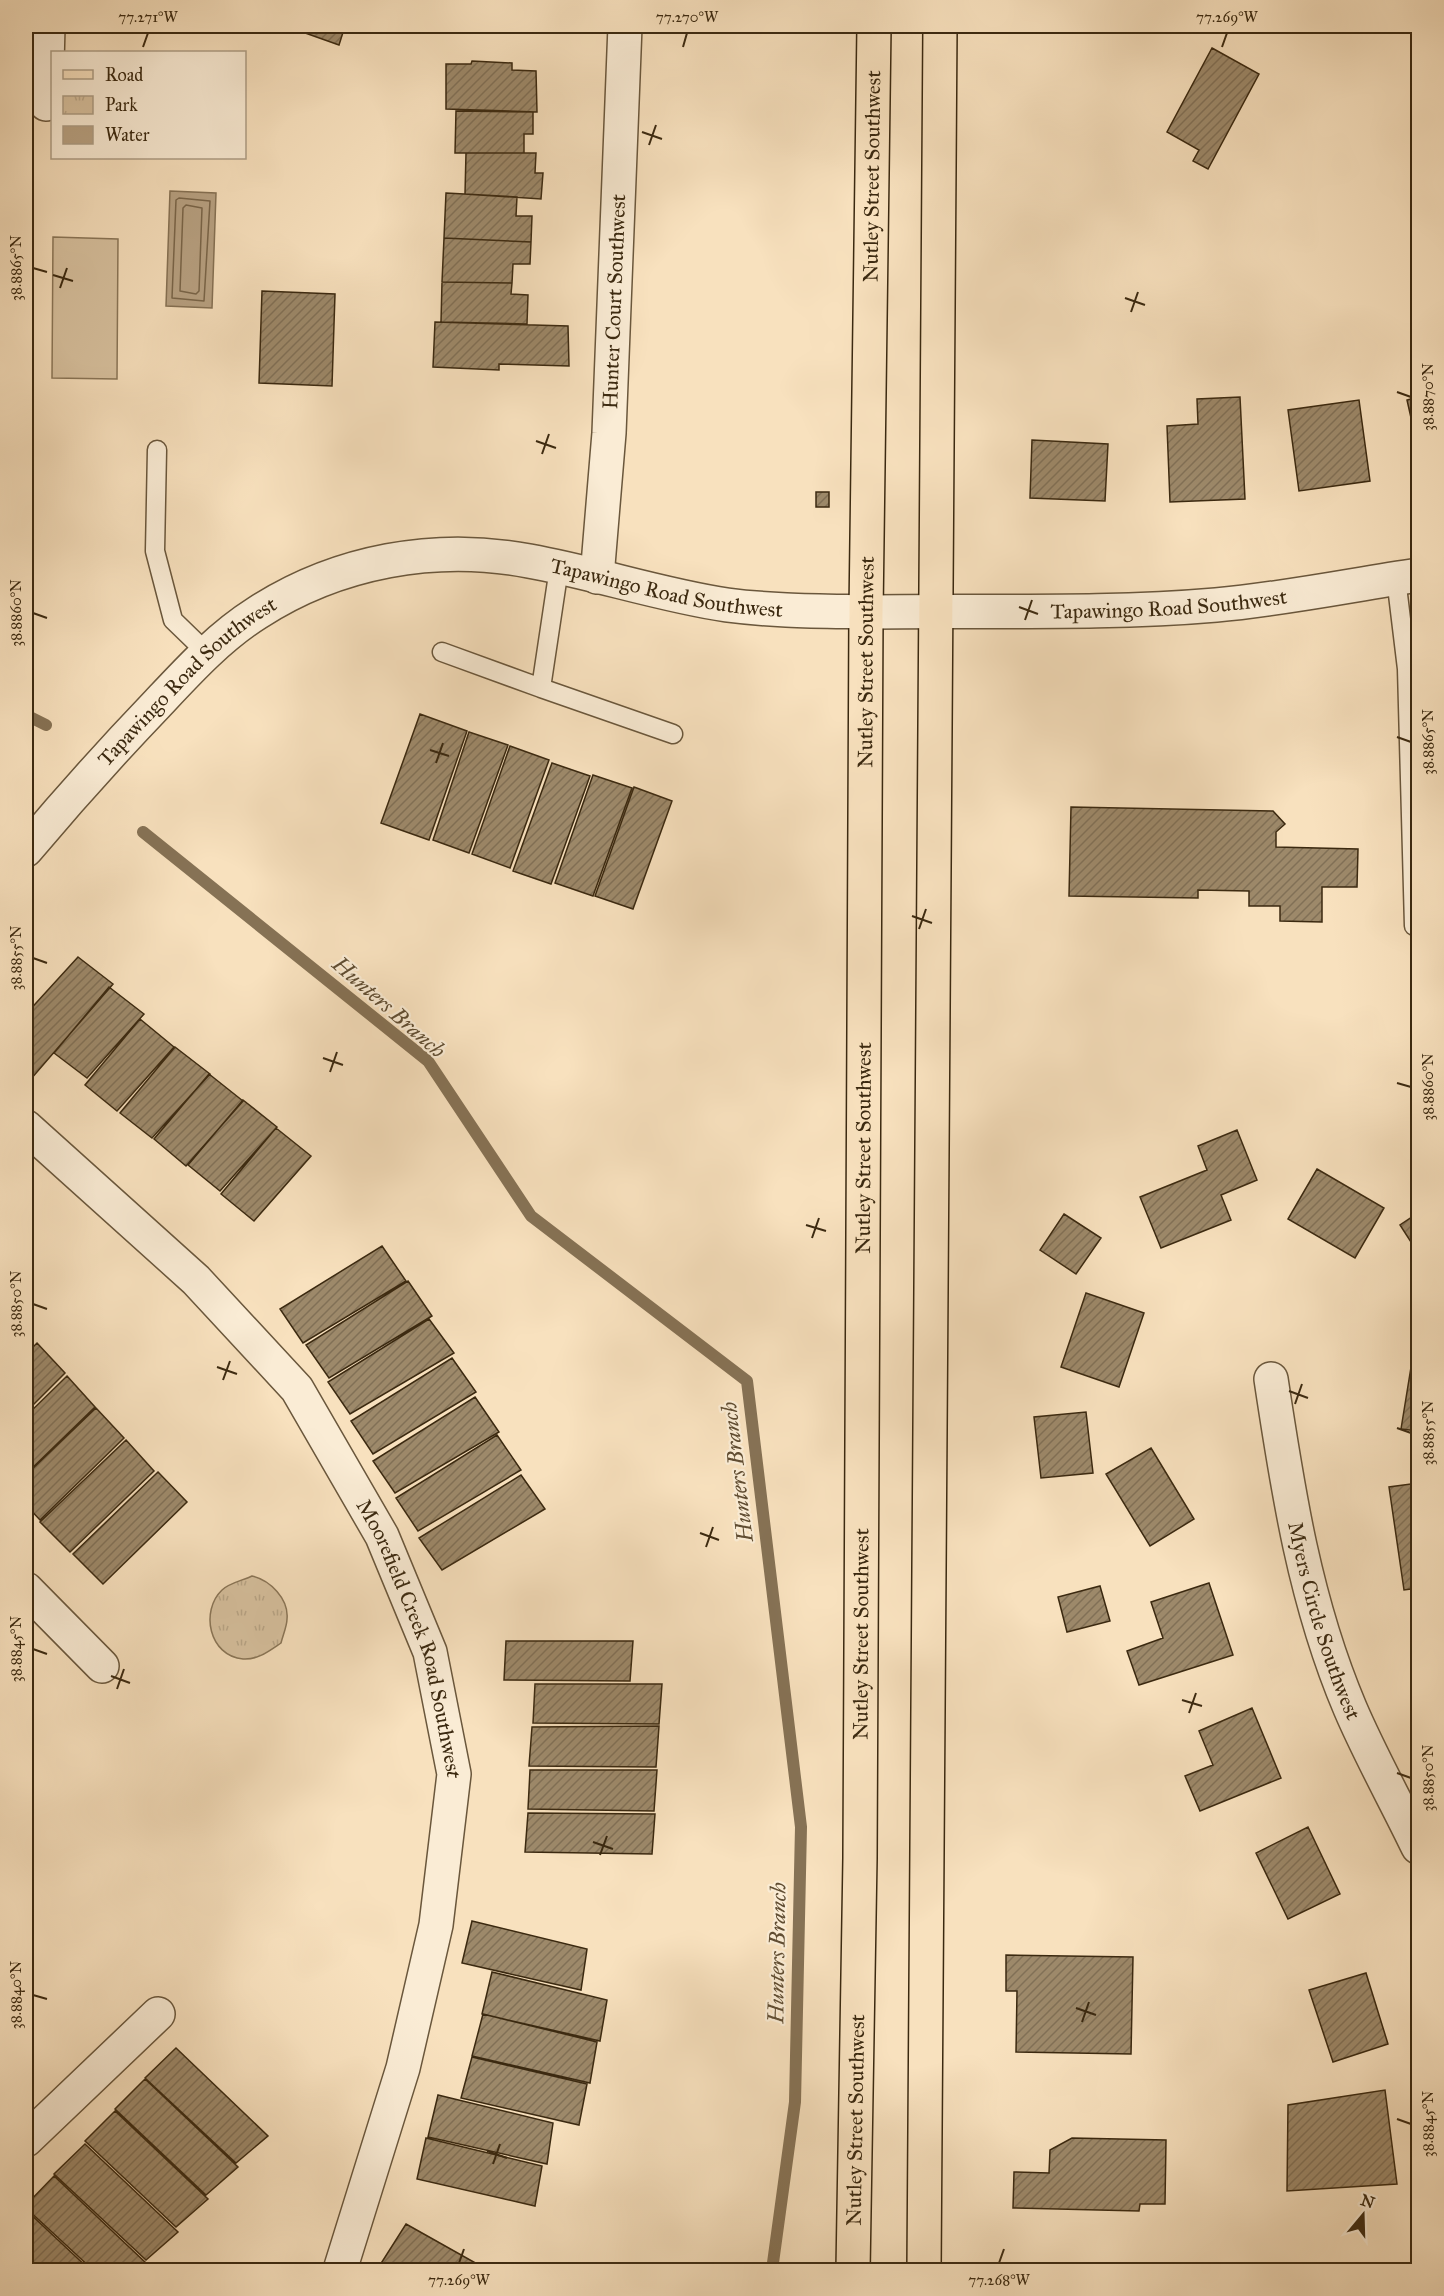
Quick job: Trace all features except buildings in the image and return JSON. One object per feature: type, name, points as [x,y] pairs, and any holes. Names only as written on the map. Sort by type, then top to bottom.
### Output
[{"type":"main road","name":"Nutley Street Southwest","points":[[853,2271],[860,1858],[866,612],[874,26]]},
{"type":"main road","points":[[924,2271],[940,26]]},
{"type":"street","points":[[46,104],[48,26]]},
{"type":"street","name":"Hunter Court Southwest","points":[[597,577],[609,433],[625,26]]},
{"type":"street","name":"Tapawingo Road Southwest","points":[[26,850],[124,739],[207,652],[257,613],[308,585],[352,568],[409,557],[469,553],[528,560],[725,605],[771,610],[866,612],[1076,610],[1215,605],[1300,595],[1408,577]]},
{"type":"street","name":"Moorefield Creek Road Southwest","points":[[26,1127],[196,1280],[297,1389],[382,1536],[430,1652],[454,1774],[436,1924],[404,2068],[340,2271]]},
{"type":"street","name":"Myers Circle Southwest","points":[[1271,1379],[1291,1515],[1315,1609],[1349,1707],[1419,1847]]},
{"type":"street","points":[[26,1589],[102,1666]]},
{"type":"street","points":[[26,2140],[158,2014]]},
{"type":"lane","points":[[157,450],[155,551],[173,620],[207,652]]},
{"type":"lane","points":[[541,688],[559,567]]},
{"type":"lane","points":[[1408,577],[1407,669],[1414,926]]},
{"type":"lane","points":[[442,652],[673,734]]},
{"type":"green space","points":[[53,237],[118,239],[117,379],[52,378]]},
{"type":"green space","points":[[252,1576],[272,1586],[282,1598],[287,1612],[287,1622],[281,1643],[268,1652],[243,1659],[231,1656],[222,1650],[216,1641],[210,1620],[211,1609],[222,1590]]},
{"type":"water","points":[[170,191],[216,193],[212,308],[166,306]]},
{"type":"waterway","name":"Hunters Branch","points":[[26,715],[46,725]]},
{"type":"waterway","name":"Hunters Branch","points":[[143,832],[428,1061],[531,1216],[747,1381],[801,1827],[795,2102],[772,2270]]}]
